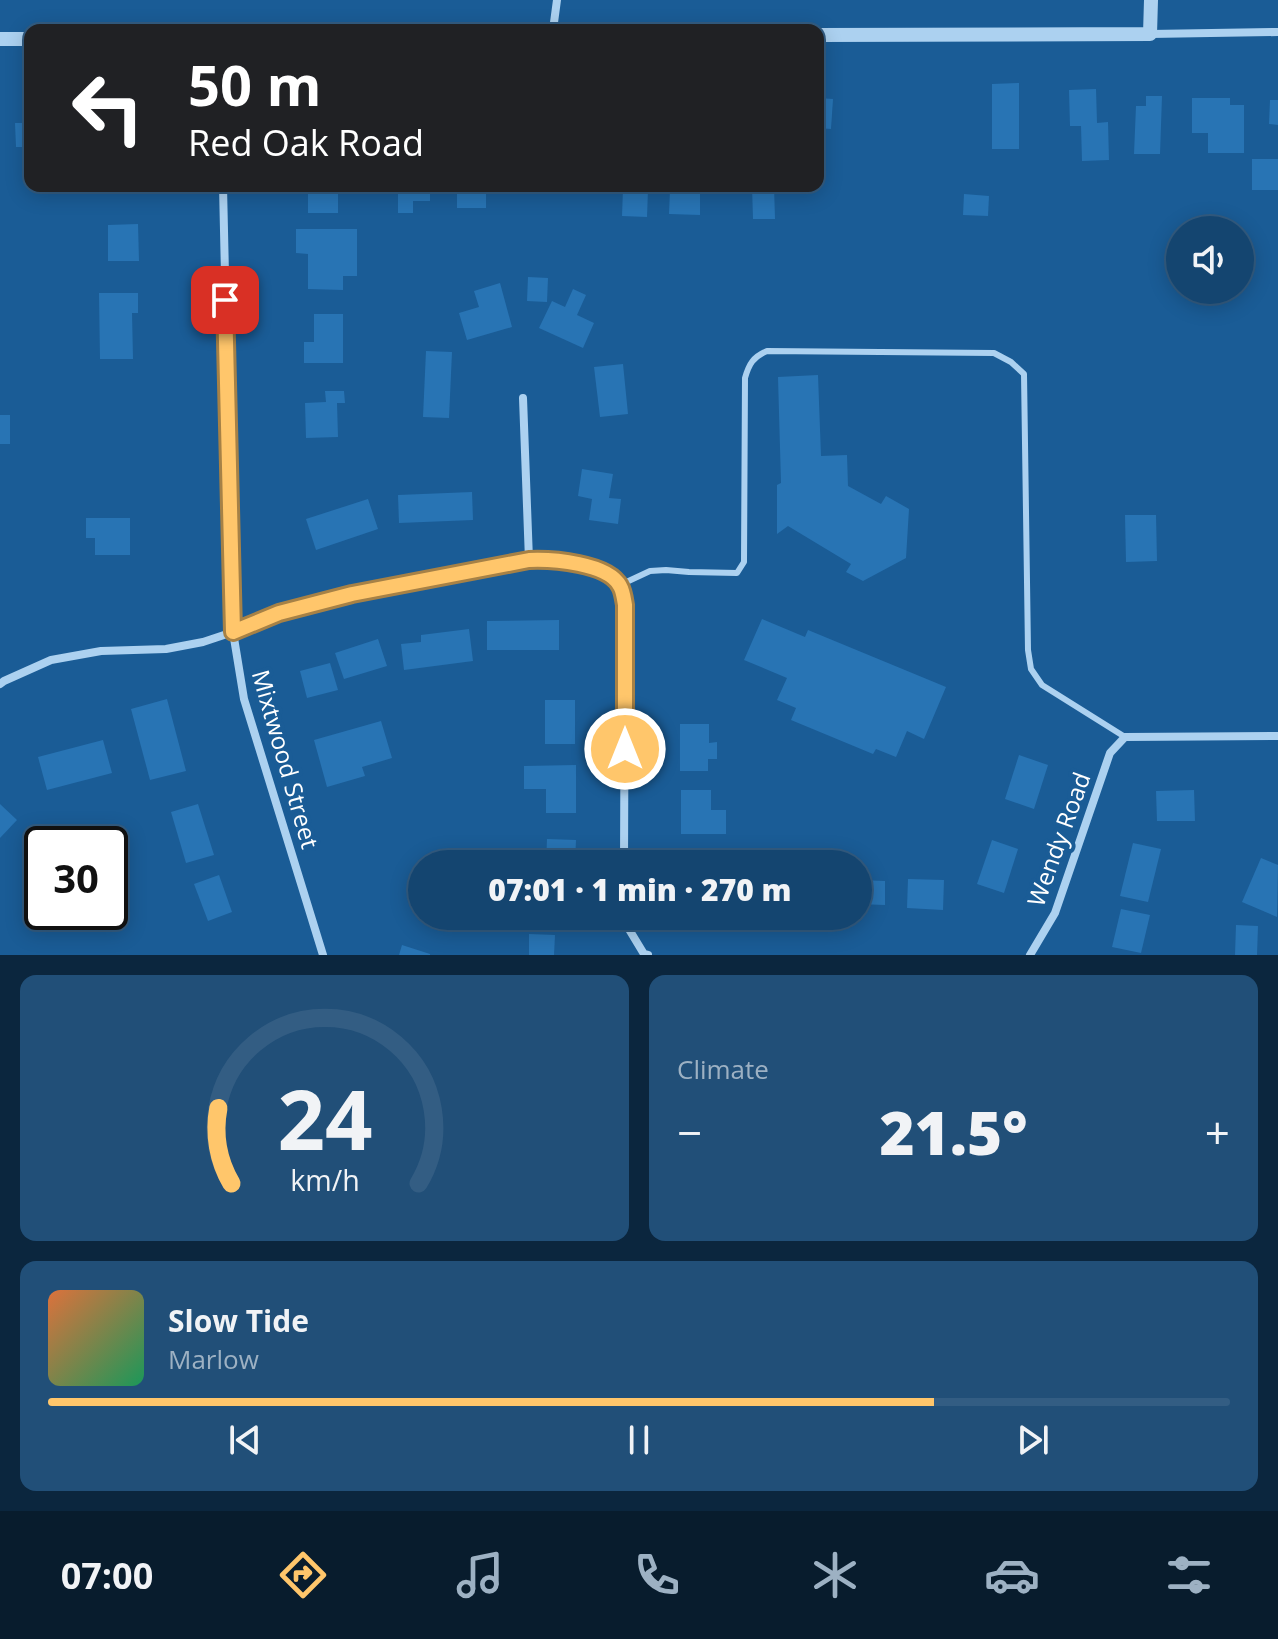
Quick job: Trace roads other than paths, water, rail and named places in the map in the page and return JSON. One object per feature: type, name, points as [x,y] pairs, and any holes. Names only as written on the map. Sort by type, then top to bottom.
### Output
[{"type":"street","points":[[554,24],[557,0]]},
{"type":"street","points":[[1150,34],[1151,0]]},
{"type":"street","points":[[824,35],[1278,32]]},
{"type":"street","points":[[0,39],[24,39]]},
{"type":"street","name":"Mixtwood Street","points":[[223,192],[233,632],[244,699],[323,955]]},
{"type":"street","points":[[523,398],[529,560]]},
{"type":"street","points":[[0,684],[51,660],[101,651],[166,649],[203,642],[279,613],[352,594],[529,560],[590,567],[608,573],[620,585],[625,605],[624,850]]},
{"type":"street","points":[[1125,737],[1278,736]]},
{"type":"street","name":"Wendy Road","points":[[1030,955],[1055,913],[1110,753],[1125,737]]},
{"type":"street","points":[[629,930],[644,954],[648,955]]},
{"type":"lane","points":[[620,585],[650,571],[737,573],[744,562],[745,378],[755,356],[767,351],[994,353],[1024,374],[1028,650],[1031,669],[1042,685],[1125,737]]}]
